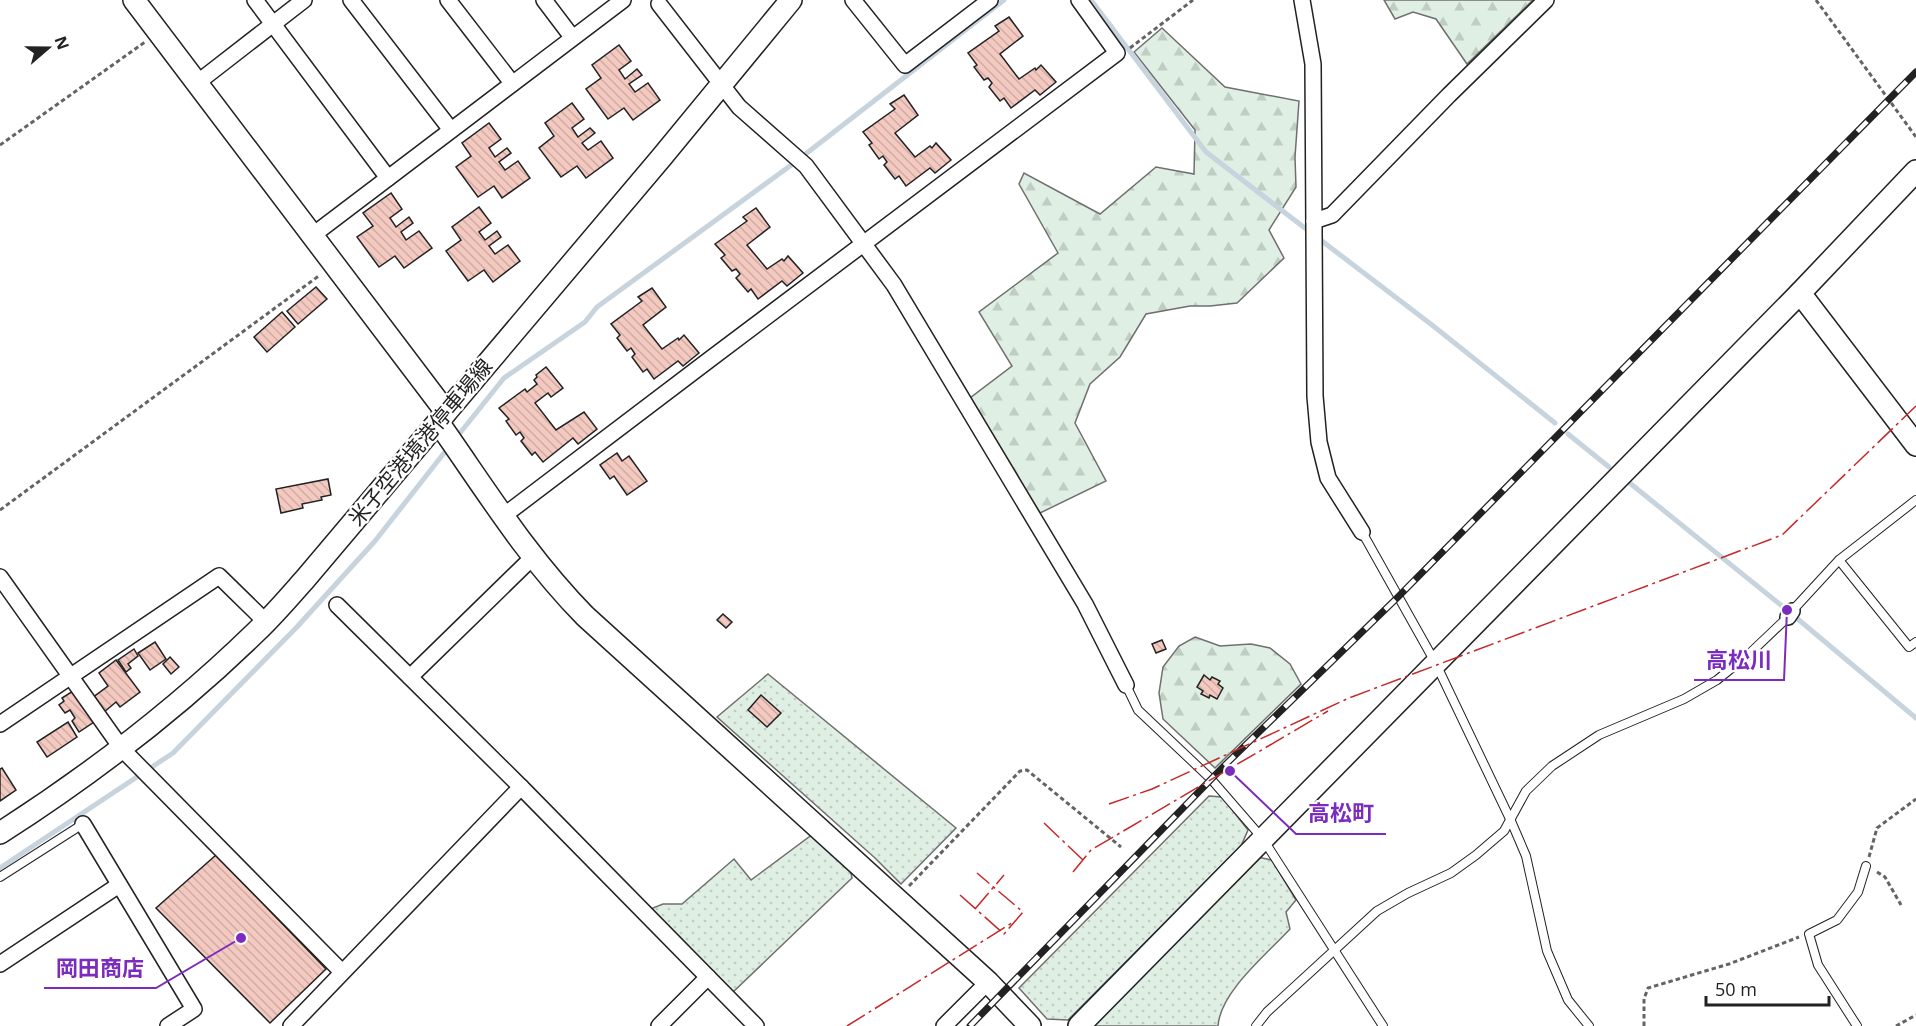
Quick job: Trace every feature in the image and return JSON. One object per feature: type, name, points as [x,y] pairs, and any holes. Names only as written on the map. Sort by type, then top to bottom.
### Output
[{"type":"street","points":[[134,0],[334,264],[442,417],[502,517],[559,589],[585,616],[988,982],[1030,1026]]},
{"type":"street","points":[[255,0],[388,178]]},
{"type":"street","points":[[197,83],[304,0]]},
{"type":"street","points":[[351,0],[451,130]]},
{"type":"street","points":[[448,0],[512,83]]},
{"type":"street","points":[[544,0],[572,37]]},
{"type":"street","points":[[313,235],[623,0]]},
{"type":"street","name":"米子空港境港停車場線","points":[[0,833],[63,792],[122,749],[182,700],[266,622],[442,417],[791,0]]},
{"type":"street","points":[[853,0],[905,65],[990,0]]},
{"type":"street","points":[[502,517],[629,418],[864,245],[1117,53],[1079,0]]},
{"type":"street","points":[[1302,0],[1313,64],[1315,396],[1319,442],[1328,478],[1362,532]]},
{"type":"street","points":[[1314,221],[1332,215],[1546,0]]},
{"type":"street","points":[[660,2],[740,107],[806,166],[894,285],[1085,604],[1126,685]]},
{"type":"street","points":[[1079,1026],[1916,171]]},
{"type":"street","points":[[1800,292],[1916,445]]},
{"type":"street","points":[[410,677],[533,557]]},
{"type":"street","points":[[0,724],[219,576],[266,622]]},
{"type":"street","points":[[0,577],[122,749],[341,972]]},
{"type":"street","points":[[337,605],[521,787],[756,1026]]},
{"type":"street","points":[[291,1026],[521,787]]},
{"type":"street","points":[[83,824],[194,1009],[168,1026]]},
{"type":"street","points":[[0,964],[119,885]]},
{"type":"street","points":[[660,1026],[708,977]]},
{"type":"street","points":[[945,1026],[988,982]]},
{"type":"lane","points":[[1256,1026],[1267,1012],[1377,911],[1408,892],[1451,873],[1504,831],[1526,791],[1552,766],[1599,735],[1684,699],[1716,680],[1748,655],[1790,614],[1839,560],[1916,500]]},
{"type":"lane","points":[[1362,532],[1435,662],[1511,820],[1526,856],[1547,951],[1568,1000],[1589,1026]]},
{"type":"lane","points":[[1839,560],[1909,647],[1916,642]]},
{"type":"lane","points":[[1126,685],[1138,710],[1211,779],[1263,839],[1383,1026]]},
{"type":"lane","points":[[0,877],[83,824]]},
{"type":"lane","points":[[1857,1026],[1818,965],[1809,934],[1837,920],[1858,892],[1866,866]]},
{"type":"path","points":[[1132,46],[1193,0]]},
{"type":"path","points":[[1816,0],[1916,137]]},
{"type":"path","points":[[0,145],[159,33]]},
{"type":"path","points":[[0,510],[334,264]]},
{"type":"path","points":[[898,899],[1020,771],[1027,770],[1121,847]]},
{"type":"path","points":[[1901,905],[1885,877],[1866,866],[1877,828],[1916,799]]},
{"type":"path","points":[[1644,1026],[1644,999],[1648,988],[1729,964],[1809,934]]},
{"type":"path","points":[[1896,1026],[1916,1015]]},
{"type":"green space","points":[[1384,0],[1533,0],[1467,64],[1436,19],[1413,12],[1395,19]]},
{"type":"green space","points":[[1162,28],[1225,87],[1299,101],[1295,157],[1296,187],[1269,230],[1284,258],[1237,303],[1190,306],[1146,314],[1120,357],[1090,384],[1075,423],[1106,481],[1040,513],[970,398],[1012,366],[979,312],[1058,253],[1019,184],[1024,173],[1100,214],[1156,167],[1194,174],[1195,130],[1134,52]]},
{"type":"green space","points":[[1195,637],[1220,646],[1251,644],[1270,648],[1290,664],[1301,684],[1215,768],[1163,719],[1159,693],[1163,667],[1179,646]]},
{"type":"green space","points":[[768,674],[956,828],[901,884],[717,717]]},
{"type":"green space","points":[[1209,796],[1222,797],[1248,830],[1241,846],[1068,1020],[1047,1019],[1019,988]]},
{"type":"green space","points":[[813,834],[850,868],[852,878],[731,994],[648,910],[663,904],[682,904],[734,859],[751,880]]},
{"type":"green space","points":[[1257,857],[1272,860],[1296,900],[1286,912],[1290,929],[1236,987],[1221,1013],[1218,1026],[1094,1026]]},
{"type":"building","points":[[1009,17],[1023,36],[1000,54],[1019,79],[1041,65],[1056,82],[1040,95],[1035,90],[1011,108],[1004,98],[1000,101],[989,87],[992,83],[988,78],[984,80],[974,67],[977,65],[968,53],[999,31],[995,26]]},
{"type":"building","points":[[619,45],[631,61],[619,70],[625,79],[637,69],[642,75],[629,84],[635,92],[648,83],[660,100],[633,120],[624,108],[608,119],[586,89],[601,78],[592,65]]},
{"type":"building","points":[[904,95],[918,115],[895,133],[915,157],[930,146],[932,148],[936,143],[951,160],[935,173],[930,168],[906,186],[899,176],[895,179],[884,165],[887,162],[883,156],[879,159],[869,145],[872,143],[863,132],[895,109],[890,104]]},
{"type":"building","points":[[572,103],[584,119],[572,128],[578,137],[590,128],[595,133],[582,143],[588,150],[601,141],[613,158],[586,178],[577,166],[561,177],[539,148],[554,136],[545,123]]},
{"type":"building","points":[[489,123],[501,139],[489,148],[495,157],[507,148],[511,153],[499,162],[505,170],[518,161],[530,178],[502,198],[494,186],[478,197],[456,167],[471,156],[462,143]]},
{"type":"building","points":[[391,193],[402,209],[390,218],[396,227],[409,217],[413,223],[401,232],[406,240],[419,231],[432,248],[404,268],[395,256],[379,267],[357,237],[373,226],[363,213]]},
{"type":"building","points":[[479,207],[491,223],[479,232],[485,240],[497,231],[501,237],[489,246],[495,254],[508,245],[520,261],[493,282],[484,270],[468,281],[446,251],[461,240],[452,227]]},
{"type":"building","points":[[756,208],[770,227],[747,245],[767,269],[782,259],[784,261],[788,256],[803,273],[787,286],[782,281],[758,299],[751,289],[748,292],[736,278],[740,274],[736,269],[732,271],[721,258],[725,255],[715,244],[747,221],[743,217]]},
{"type":"building","points":[[316,287],[327,299],[298,324],[287,311]]},
{"type":"building","points":[[652,288],[666,307],[643,325],[662,349],[684,335],[699,353],[683,366],[678,361],[654,379],[647,369],[643,372],[632,357],[635,354],[631,348],[627,351],[617,338],[620,335],[611,324],[642,301],[638,297]]},
{"type":"building","points":[[282,312],[295,327],[267,352],[254,337]]},
{"type":"building","points":[[546,367],[563,388],[551,397],[548,393],[535,403],[556,430],[584,412],[597,429],[578,444],[573,438],[543,462],[535,452],[532,455],[521,441],[524,438],[520,432],[516,435],[506,421],[509,419],[499,408],[525,389],[527,392],[537,384],[534,380],[536,375]]},
{"type":"building","points":[[617,453],[622,461],[629,456],[647,481],[627,495],[614,476],[610,479],[600,465]]},
{"type":"building","points":[[328,479],[331,495],[321,497],[322,500],[302,504],[303,508],[281,513],[276,489]]},
{"type":"building","points":[[723,614],[732,622],[726,628],[717,620]]},
{"type":"building","points":[[1162,640],[1166,649],[1156,653],[1152,644]]},
{"type":"building","points":[[155,642],[166,659],[150,670],[138,653]]},
{"type":"building","points":[[134,649],[138,656],[128,664],[131,668],[126,672],[118,660]]},
{"type":"building","points":[[170,657],[179,667],[171,674],[163,664]]},
{"type":"building","points":[[116,660],[140,692],[120,707],[116,702],[103,713],[92,698],[108,686],[99,673]]},
{"type":"building","points":[[1204,675],[1210,680],[1212,677],[1220,681],[1218,684],[1223,688],[1217,699],[1201,694],[1203,691],[1197,687]]},
{"type":"building","points":[[73,691],[94,722],[79,732],[72,721],[75,718],[70,710],[65,713],[59,705],[64,701],[62,698]]},
{"type":"building","points":[[761,695],[781,713],[767,727],[748,710]]},
{"type":"building","points":[[68,722],[77,737],[47,757],[37,742]]},
{"type":"building","points":[[2,768],[16,790],[0,801],[0,769]]},
{"type":"building","points":[[216,855],[326,969],[270,1023],[156,908]]},
{"type":"waterway","points":[[456,438],[504,378],[585,322],[597,307],[794,163],[1004,0]]},
{"type":"waterway","points":[[1091,0],[1206,152],[1310,232]]},
{"type":"waterway","points":[[1318,238],[1555,423]]},
{"type":"waterway","points":[[1568,434],[1609,467]]},
{"type":"waterway","points":[[0,868],[173,753],[296,628],[375,541],[448,448]]},
{"type":"waterway","points":[[1626,480],[1916,718]]},
{"type":"railway","points":[[970,1026],[1225,765],[1398,597],[1916,72]]},
{"type":"power","points":[[1109,804],[1152,789],[1349,698],[1782,535],[1916,406]]},
{"type":"power","points":[[1073,872],[1091,850],[1328,711]]},
{"type":"power","points":[[1044,823],[1083,860]]},
{"type":"power","points":[[960,895],[1004,934],[1023,912],[977,873]]},
{"type":"power","points":[[975,909],[1004,875]]},
{"type":"power","points":[[847,1026],[1015,921]]},
{"type":"place","name":"高松川","points":[[1787,610]]},
{"type":"place","name":"高松町","points":[[1230,771]]},
{"type":"place","name":"岡田商店","points":[[241,938]]}]
